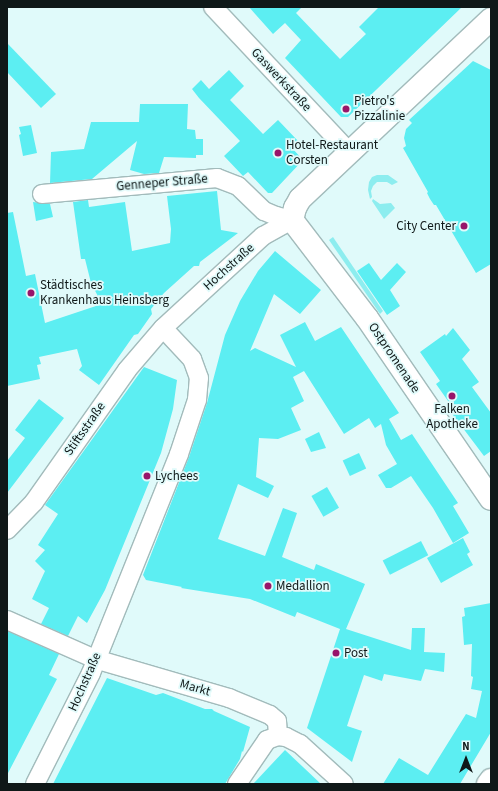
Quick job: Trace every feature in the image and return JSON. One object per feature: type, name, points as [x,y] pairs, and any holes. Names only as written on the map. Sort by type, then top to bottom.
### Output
[{"type":"street","name":"Gaswerkstraße","points":[[213,7],[344,146]]},
{"type":"street","points":[[292,220],[295,208],[300,199],[344,146],[491,19]]},
{"type":"street","name":"Genneper Straße","points":[[42,194],[217,178],[238,186],[264,211],[292,220]]},
{"type":"street","name":"Hochstraße","points":[[35,784],[135,579],[197,400],[199,378],[192,359],[163,328],[263,236],[292,220]]},
{"type":"street","name":"Ostpromenade","points":[[292,220],[381,338],[491,499]]},
{"type":"street","name":"Stiftsstraße","points":[[7,530],[34,502],[127,370],[163,328]]},
{"type":"street","points":[[7,620],[95,659]]},
{"type":"street","name":"Markt","points":[[95,659],[229,698],[263,712],[277,721],[280,736]]},
{"type":"street","points":[[237,784],[267,740],[280,736],[300,744],[344,784]]},
{"type":"street","points":[[488,784],[491,780]]},
{"type":"shaded area","points":[[377,175],[388,175],[398,182],[392,185],[387,182],[377,182],[373,186],[371,191],[372,197],[370,199],[368,190],[369,182],[372,177]]},
{"type":"shaded area","points":[[373,199],[380,204],[391,203],[395,208],[384,219],[372,201]]},
{"type":"shaded area","points":[[333,237],[383,311],[380,314],[329,240]]},
{"type":"building","points":[[249,7],[302,7],[296,13],[340,59],[366,34],[359,27],[379,7],[462,7],[348,117],[341,117],[285,58],[301,40],[285,23],[273,34]]},
{"type":"building","points":[[7,43],[56,94],[41,108],[7,72]]},
{"type":"building","points":[[473,61],[491,70],[491,264],[476,273],[436,205],[434,205],[430,199],[427,193],[428,192],[403,148],[406,146],[404,138],[406,129],[412,123],[409,120]]},
{"type":"building","points":[[229,70],[244,86],[230,100],[263,134],[278,120],[299,142],[292,148],[303,160],[272,193],[268,193],[248,172],[243,176],[224,156],[240,141],[192,89],[201,80],[209,89]]},
{"type":"building","points":[[140,104],[188,104],[187,129],[195,130],[196,139],[203,139],[203,155],[196,155],[196,158],[164,157],[159,173],[144,174],[130,170],[137,141],[92,179],[50,183],[51,152],[84,149],[91,122],[139,122]]},
{"type":"building","points":[[31,125],[37,153],[23,156],[19,127]]},
{"type":"building","points":[[217,191],[221,230],[238,233],[200,262],[199,266],[194,266],[164,293],[151,309],[152,314],[138,334],[134,335],[99,385],[79,370],[82,366],[77,349],[39,357],[41,364],[37,365],[40,379],[7,386],[7,213],[13,212],[26,276],[35,274],[45,323],[102,304],[91,283],[85,259],[81,259],[73,202],[88,200],[89,207],[125,202],[132,251],[170,243],[171,229],[167,196]]},
{"type":"building","points":[[33,202],[50,204],[53,217],[36,221]]},
{"type":"building","points":[[275,251],[321,290],[300,314],[274,294],[250,351],[255,348],[296,367],[280,335],[305,322],[315,341],[341,327],[399,413],[389,419],[401,440],[412,434],[458,503],[453,506],[469,533],[453,543],[433,508],[411,476],[391,488],[386,488],[378,475],[397,464],[386,445],[381,424],[375,428],[369,418],[344,434],[304,371],[293,377],[304,401],[291,408],[301,430],[278,439],[259,438],[256,477],[274,486],[268,498],[238,484],[218,539],[265,556],[283,508],[297,513],[282,557],[314,570],[316,564],[365,584],[346,629],[411,650],[412,628],[425,628],[424,652],[445,653],[444,672],[425,669],[421,681],[384,674],[382,681],[364,675],[347,726],[362,731],[352,762],[307,728],[340,629],[297,612],[295,617],[250,599],[181,588],[182,587],[146,580],[143,575],[189,457],[207,403],[225,335],[240,301],[258,271]]},
{"type":"building","points":[[369,263],[381,280],[397,263],[406,272],[390,290],[400,306],[387,315],[357,271]]},
{"type":"building","points":[[453,328],[470,350],[462,359],[479,382],[472,387],[491,413],[491,451],[484,456],[450,411],[453,408],[436,384],[440,381],[420,352],[445,334],[446,336]]},
{"type":"building","points":[[144,367],[177,380],[173,409],[161,453],[105,590],[87,623],[78,616],[68,636],[41,624],[49,608],[32,599],[45,571],[35,561],[45,550],[38,545],[58,514],[45,505]]},
{"type":"building","points":[[39,399],[64,418],[7,493],[7,461],[25,438],[15,430]]},
{"type":"building","points":[[319,432],[326,448],[311,452],[305,439]]},
{"type":"building","points":[[359,453],[366,468],[350,476],[343,461]]},
{"type":"building","points":[[327,487],[339,508],[323,517],[311,496]]},
{"type":"building","points":[[463,538],[470,552],[467,554],[473,565],[441,583],[427,558]]},
{"type":"building","points":[[421,541],[428,555],[390,575],[383,561]]},
{"type":"building","points":[[491,603],[491,732],[460,784],[383,784],[399,758],[428,775],[466,714],[476,718],[482,691],[471,689],[473,677],[471,676],[472,644],[464,645],[462,617],[465,616],[464,608]]},
{"type":"building","points":[[7,631],[59,654],[49,675],[57,679],[7,775]]},
{"type":"building","points":[[107,678],[156,695],[163,693],[205,709],[212,709],[250,727],[240,759],[225,784],[53,784]]},
{"type":"building","points":[[285,750],[321,784],[253,784]]},
{"type":"place","name":"Pietro's Pizzalinie","points":[[346,109]]},
{"type":"place","name":"Hotel-Restaurant Corsten","points":[[278,153]]},
{"type":"place","name":"City Center","points":[[464,226]]},
{"type":"place","name":"Städtisches Krankenhaus Heinsberg","points":[[31,293]]},
{"type":"place","name":"Falken Apotheke","points":[[452,396]]},
{"type":"place","name":"Lychees","points":[[147,476]]},
{"type":"place","name":"Medallion","points":[[268,586]]},
{"type":"place","name":"Post","points":[[336,653]]}]
